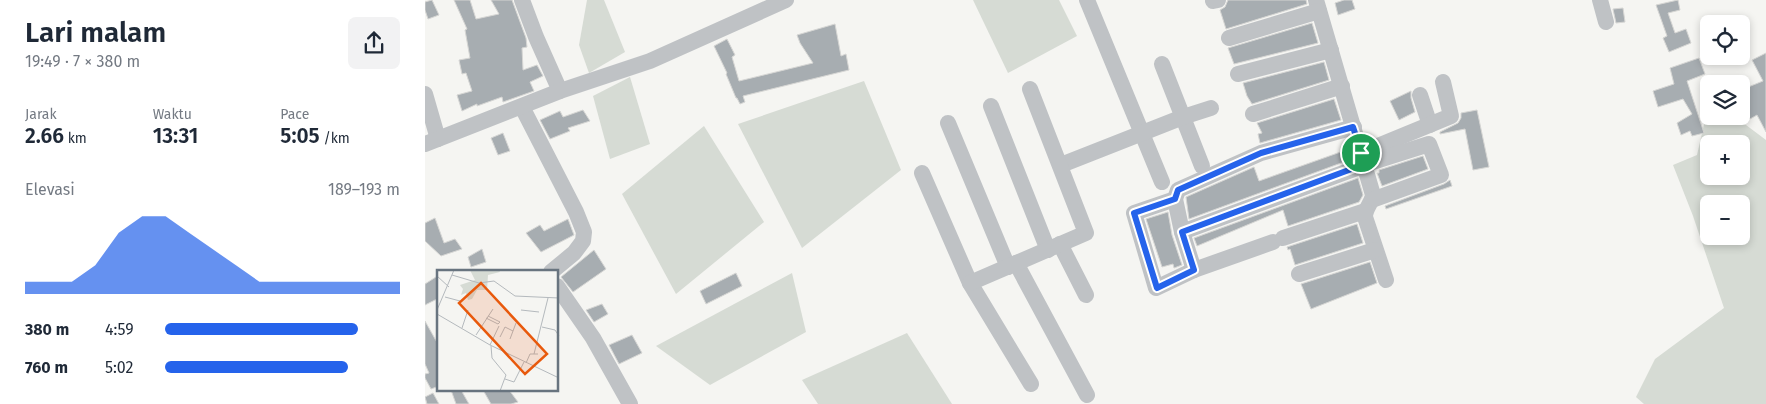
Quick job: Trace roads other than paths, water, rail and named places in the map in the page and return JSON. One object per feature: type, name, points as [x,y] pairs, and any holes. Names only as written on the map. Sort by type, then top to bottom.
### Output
[{"type":"street","points":[[521,0],[561,91]]},
{"type":"street","points":[[425,94],[431,141],[561,91],[650,61],[786,0]]},
{"type":"street","points":[[1087,0],[1162,182]]},
{"type":"street","points":[[1600,0],[1606,22]]},
{"type":"street","points":[[1229,38],[1318,5],[1353,127],[1365,160],[1373,195],[1369,206],[1367,225],[1386,280]]},
{"type":"street","points":[[1238,74],[1331,50]]},
{"type":"street","points":[[1162,64],[1202,166]]},
{"type":"street","points":[[1182,232],[1365,160],[1430,125],[1451,116],[1443,82]]},
{"type":"street","points":[[1253,114],[1342,86]]},
{"type":"street","points":[[970,283],[1086,233],[1030,89]]},
{"type":"street","points":[[1420,95],[1430,125]]},
{"type":"street","points":[[991,106],[1054,247],[1086,295]]},
{"type":"street","points":[[522,107],[585,232],[583,241],[574,253],[553,270]]},
{"type":"street","points":[[1061,165],[1183,117],[1211,108]]},
{"type":"street","points":[[948,123],[1012,265],[1087,395]]},
{"type":"street","points":[[1194,270],[1182,232],[1175,199],[1178,190],[1261,153],[1353,127]]},
{"type":"street","points":[[1175,199],[1134,213],[1157,288],[1194,270],[1369,206],[1441,176],[1429,144],[1365,160]]},
{"type":"street","points":[[922,173],[970,283],[1031,384]]},
{"type":"street","points":[[1299,274],[1375,250]]},
{"type":"street","points":[[559,289],[593,338],[630,404]]}]
